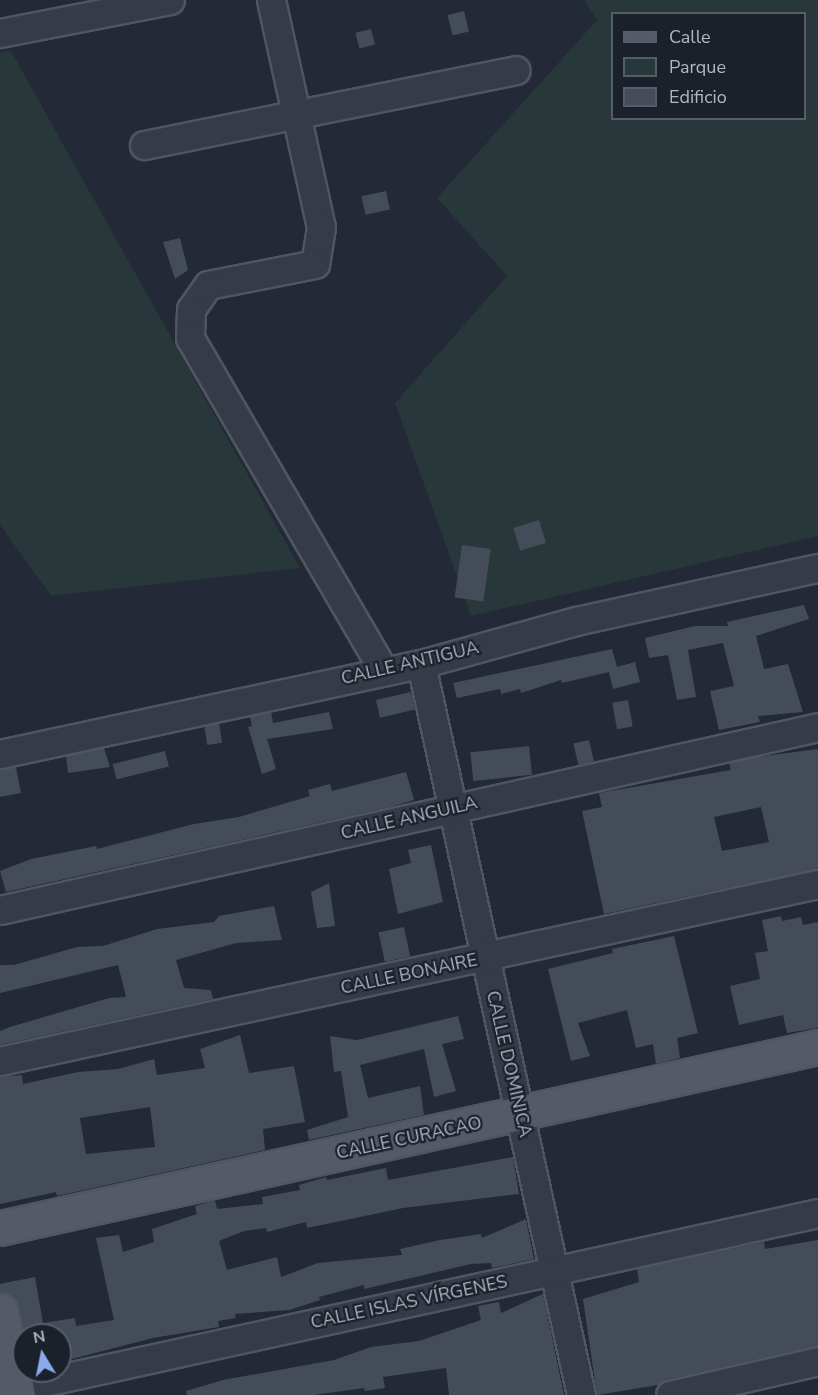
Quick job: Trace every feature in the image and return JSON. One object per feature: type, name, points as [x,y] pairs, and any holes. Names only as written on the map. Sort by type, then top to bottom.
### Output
[{"type":"main road","name":"CALLE CURACAO","points":[[0,1228],[818,1047]]},
{"type":"main road","points":[[0,1311],[12,1391]]},
{"type":"street","points":[[0,33],[170,0]]},
{"type":"street","points":[[271,0],[321,227],[315,264],[208,285],[192,309],[190,338],[383,669]]},
{"type":"street","points":[[144,144],[515,70]]},
{"type":"street","name":"CALLE ANTIGUA","points":[[0,754],[383,669],[421,664],[576,621],[818,568]]},
{"type":"street","name":"CALLE DOMINICA","points":[[421,664],[455,808],[485,958],[556,1271],[580,1395]]},
{"type":"street","name":"CALLE ANGUILA","points":[[0,910],[818,727]]},
{"type":"street","name":"CALLE BONAIRE","points":[[0,1061],[485,958],[818,884]]},
{"type":"street","name":"CALLE ISLAS VÍRGENES","points":[[12,1391],[818,1213]]},
{"type":"street","points":[[670,1395],[818,1361]]},
{"type":"green space","points":[[584,0],[818,0],[818,536],[471,616],[395,403],[507,276],[437,198],[597,20]]},
{"type":"green space","points":[[11,51],[300,568],[51,596],[0,525],[0,52]]},
{"type":"building","points":[[464,11],[469,31],[453,35],[448,15]]},
{"type":"building","points":[[371,29],[375,45],[359,48],[355,33]]},
{"type":"building","points":[[386,191],[390,210],[365,215],[362,196]]},
{"type":"building","points":[[180,238],[188,270],[175,279],[163,242]]},
{"type":"building","points":[[539,520],[546,543],[520,551],[513,528]]},
{"type":"building","points":[[462,545],[491,549],[483,602],[455,597]]},
{"type":"building","points":[[804,605],[809,619],[756,636],[764,669],[788,664],[803,712],[758,716],[760,722],[719,730],[710,691],[734,686],[723,643],[688,650],[696,697],[677,700],[668,655],[649,658],[645,638],[695,626],[728,626],[727,622]]},
{"type":"building","points":[[612,649],[617,667],[635,662],[640,682],[613,689],[609,672],[562,683],[561,680],[521,693],[520,689],[501,694],[500,689],[457,698],[453,683]]},
{"type":"building","points":[[411,692],[415,710],[380,718],[376,700]]},
{"type":"building","points":[[628,700],[633,727],[617,729],[612,703]]},
{"type":"building","points":[[271,712],[273,723],[329,712],[333,729],[267,739],[276,769],[262,774],[248,727],[252,726],[250,717]]},
{"type":"building","points":[[219,723],[222,743],[207,745],[204,725]]},
{"type":"building","points":[[589,740],[594,761],[578,765],[573,744]]},
{"type":"building","points":[[529,746],[532,775],[473,781],[470,752]]},
{"type":"building","points":[[104,748],[110,767],[68,773],[66,756]]},
{"type":"building","points":[[818,749],[818,869],[604,914],[582,811],[602,807],[599,793],[731,770],[729,763]],"holes":[[[761,807],[769,842],[722,851],[714,817]]]},
{"type":"building","points":[[165,751],[169,767],[116,780],[113,764]]},
{"type":"building","points":[[16,767],[21,793],[0,797],[0,769]]},
{"type":"building","points":[[406,772],[414,800],[390,807],[6,892],[0,871],[31,859],[96,846],[97,849],[194,824],[239,817],[310,796],[308,790],[330,784],[332,791]]},
{"type":"building","points":[[431,845],[443,902],[398,914],[389,869],[411,863],[408,850]]},
{"type":"building","points":[[329,883],[335,926],[317,928],[311,892]]},
{"type":"building","points":[[274,906],[282,940],[236,943],[176,960],[184,988],[211,990],[213,999],[0,1045],[0,1031],[10,1027],[109,998],[126,997],[118,965],[0,993],[0,965],[14,965],[77,947],[103,946],[157,929],[214,922],[219,916]]},
{"type":"building","points":[[781,916],[782,921],[801,917],[803,925],[818,922],[818,1028],[787,1033],[783,1015],[739,1025],[730,986],[760,979],[755,953],[768,951],[762,920]]},
{"type":"building","points":[[404,927],[410,956],[385,962],[379,932]]},
{"type":"building","points":[[674,936],[698,1033],[677,1038],[680,1058],[656,1064],[653,1044],[636,1048],[627,1010],[578,1023],[590,1056],[571,1061],[548,969],[613,953],[612,949]]},
{"type":"building","points":[[458,1016],[464,1039],[442,1044],[456,1091],[434,1097],[424,1049],[360,1065],[368,1098],[420,1086],[424,1115],[309,1140],[307,1130],[348,1117],[341,1071],[334,1072],[330,1036],[357,1040]]},
{"type":"building","points":[[240,1035],[249,1073],[294,1066],[305,1122],[263,1129],[265,1150],[57,1196],[56,1192],[0,1204],[0,1077],[22,1075],[23,1084],[78,1072],[118,1069],[154,1059],[157,1075],[205,1068],[200,1049]],"holes":[[[150,1107],[155,1147],[86,1154],[80,1118]]]},
{"type":"building","points":[[513,1157],[519,1194],[403,1208],[307,1228],[306,1222],[267,1232],[266,1228],[244,1231],[219,1241],[227,1270],[277,1257],[281,1277],[318,1263],[402,1255],[400,1249],[440,1240],[481,1234],[482,1238],[526,1219],[534,1259],[492,1268],[491,1263],[471,1264],[364,1289],[364,1285],[319,1297],[320,1300],[289,1310],[235,1314],[236,1318],[218,1321],[219,1327],[153,1338],[72,1359],[72,1323],[43,1323],[75,1318],[76,1326],[114,1320],[96,1238],[119,1235],[123,1252],[154,1242],[152,1229],[197,1214],[195,1206],[215,1200],[217,1209],[263,1204],[262,1197],[300,1190],[299,1185],[326,1177],[327,1180],[386,1168],[388,1180]]},
{"type":"building","points":[[818,1240],[818,1346],[666,1380],[658,1385],[597,1395],[583,1299],[639,1282],[637,1269],[764,1242],[765,1249]]},
{"type":"building","points":[[35,1277],[43,1323],[21,1323],[14,1299],[0,1293],[0,1284]]},
{"type":"building","points":[[543,1294],[564,1395],[449,1395],[446,1368],[383,1377],[385,1388],[365,1391],[364,1388],[314,1395],[187,1395],[186,1391],[223,1380],[334,1360],[371,1347],[419,1341],[481,1320],[478,1306],[499,1302],[501,1313]]}]
